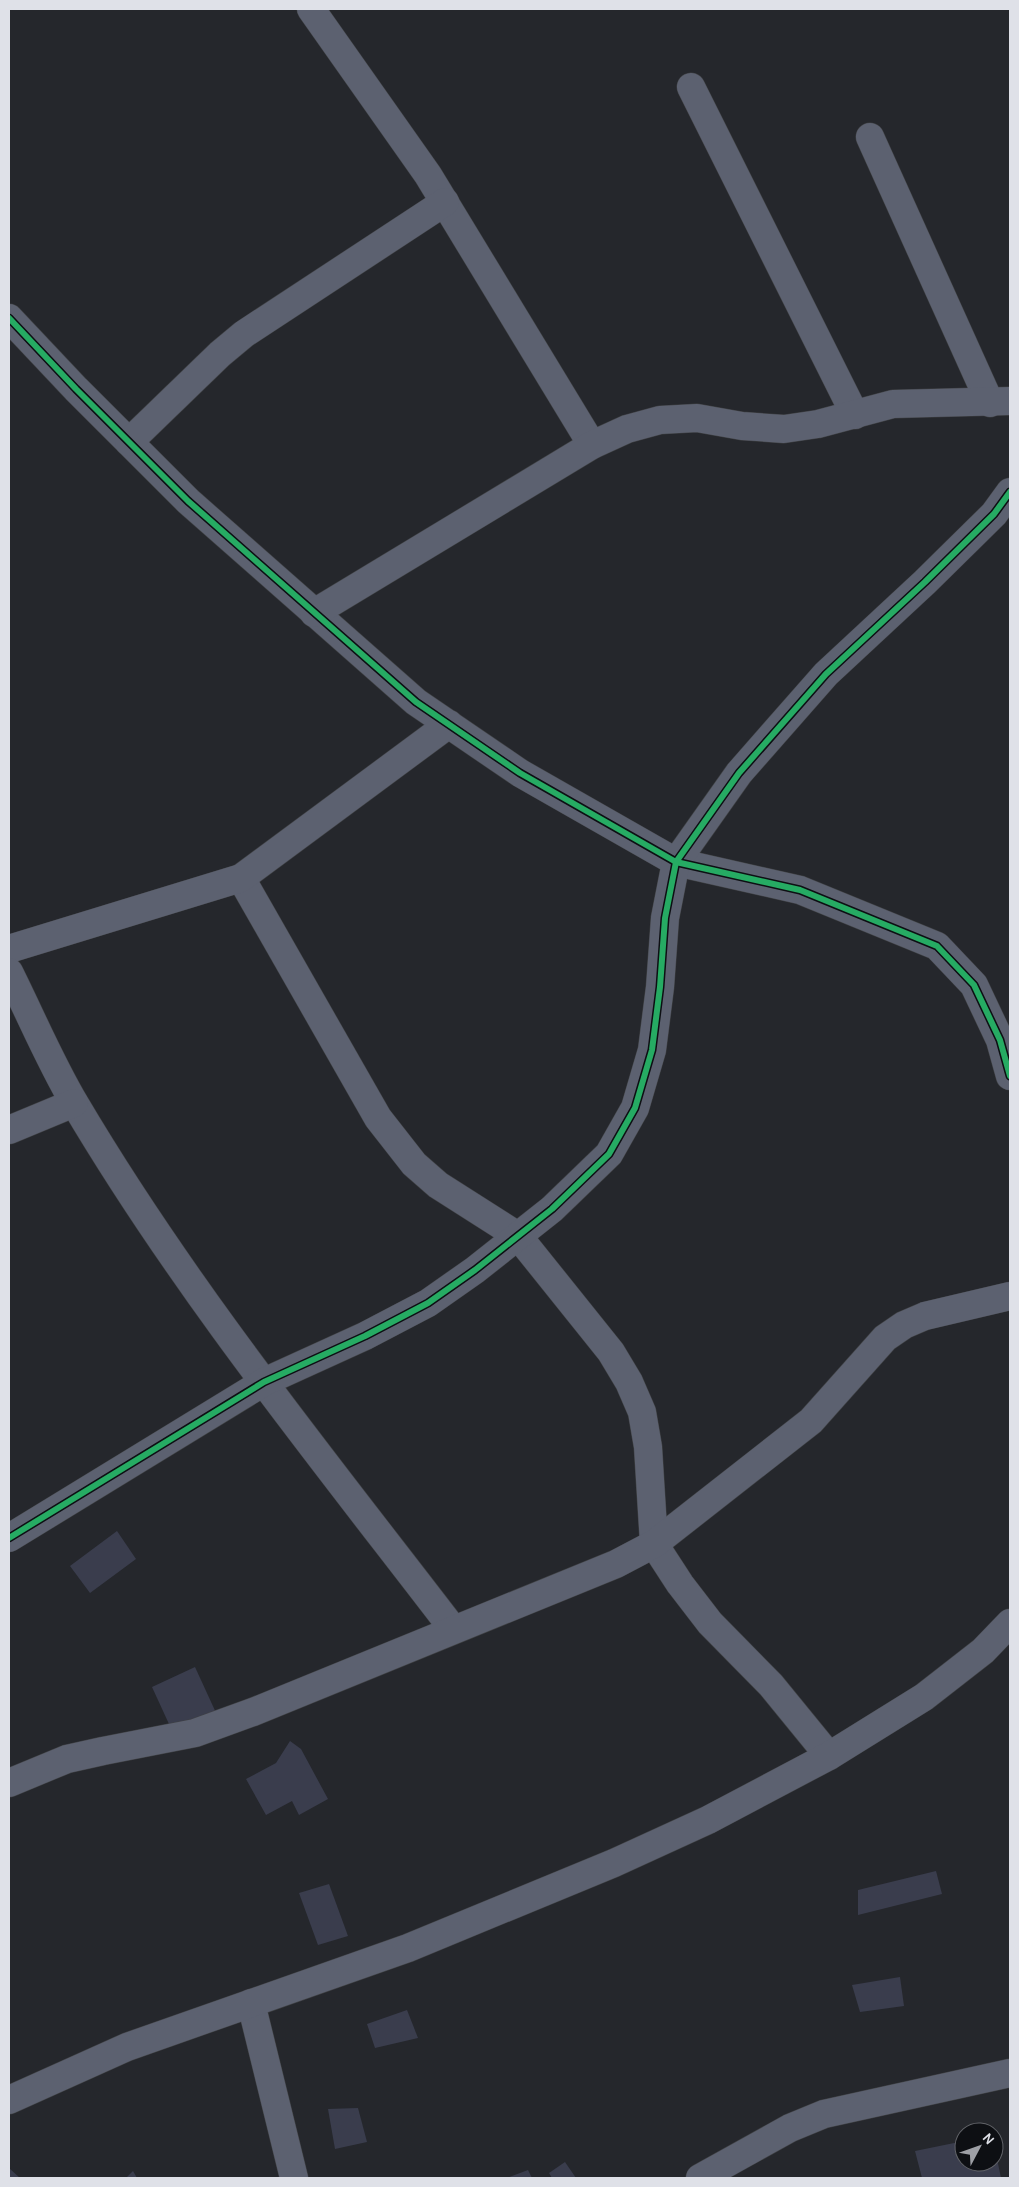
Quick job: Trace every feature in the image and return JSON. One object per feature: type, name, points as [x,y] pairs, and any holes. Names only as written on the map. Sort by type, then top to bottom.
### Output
[{"type":"street","points":[[312,9],[445,202],[592,445]]},
{"type":"street","points":[[691,87],[855,415]]},
{"type":"street","points":[[314,613],[592,445],[626,429],[660,420],[698,418],[742,426],[784,429],[855,415],[893,404],[1000,402],[870,137]]},
{"type":"street","points":[[128,442],[220,354],[244,334],[445,202]]},
{"type":"street","points":[[9,318],[128,442],[188,501],[416,702],[520,773],[676,862],[800,890],[937,946],[974,984],[1000,1040],[1010,1076]]},
{"type":"street","points":[[9,1538],[264,1382],[365,1336],[428,1302],[475,1270],[552,1209],[609,1154],[635,1108],[652,1050],[660,987],[665,918],[676,862],[739,773],[826,674],[967,541],[994,514],[1010,492]]},
{"type":"street","points":[[9,949],[241,878],[449,724]]},
{"type":"street","points":[[241,878],[378,1118],[396,1143],[414,1164],[438,1184],[518,1236],[612,1352],[629,1382],[642,1412],[648,1447],[654,1544],[680,1584],[710,1624],[770,1685],[829,1756]]},
{"type":"street","points":[[9,972],[74,1103],[161,1240],[264,1382],[453,1629]]},
{"type":"street","points":[[9,1130],[74,1103]]},
{"type":"street","points":[[9,1783],[67,1760],[102,1751],[195,1733],[253,1712],[453,1629],[517,1606],[616,1564],[654,1544],[811,1421],[885,1338],[904,1325],[925,1316],[1010,1296]]},
{"type":"street","points":[[9,2100],[127,2047],[408,1948],[614,1863],[708,1820],[829,1756],[924,1697],[983,1651],[1010,1624]]},
{"type":"street","points":[[251,2003],[294,2178]]},
{"type":"street","points":[[700,2178],[790,2128],[824,2114],[1010,2073]]},
{"type":"building","points":[[117,1531],[136,1559],[90,1593],[70,1566]]},
{"type":"building","points":[[195,1667],[223,1728],[180,1748],[152,1687]]},
{"type":"building","points":[[290,1741],[301,1749],[328,1799],[299,1815],[292,1801],[266,1815],[246,1779],[276,1763]]},
{"type":"building","points":[[936,1871],[942,1894],[858,1915],[858,1890]]},
{"type":"building","points":[[329,1884],[348,1936],[318,1945],[299,1893]]},
{"type":"building","points":[[900,1977],[904,2006],[860,2012],[852,1985]]},
{"type":"building","points":[[407,2010],[418,2038],[375,2048],[367,2024]]},
{"type":"building","points":[[358,2108],[367,2142],[335,2149],[328,2109]]},
{"type":"building","points":[[954,2143],[954,2172],[1000,2172],[1001,2178],[922,2178],[915,2151]]},
{"type":"building","points":[[565,2162],[576,2178],[552,2178],[549,2173]]},
{"type":"building","points":[[9,2168],[20,2178],[9,2178]]},
{"type":"building","points":[[528,2170],[532,2178],[507,2178]]},
{"type":"building","points":[[133,2171],[137,2178],[126,2178]]},
{"type":"cycle path","points":[[9,318],[76,389],[188,501],[416,702],[520,773],[676,862],[800,890],[937,946],[974,985],[1000,1040],[1010,1076]]},
{"type":"cycle path","points":[[9,1538],[264,1382],[365,1336],[428,1303],[475,1270],[552,1209],[609,1154],[635,1108],[652,1050],[660,987],[665,918],[676,862],[739,773],[826,674],[925,582],[994,514],[1010,492]]}]
